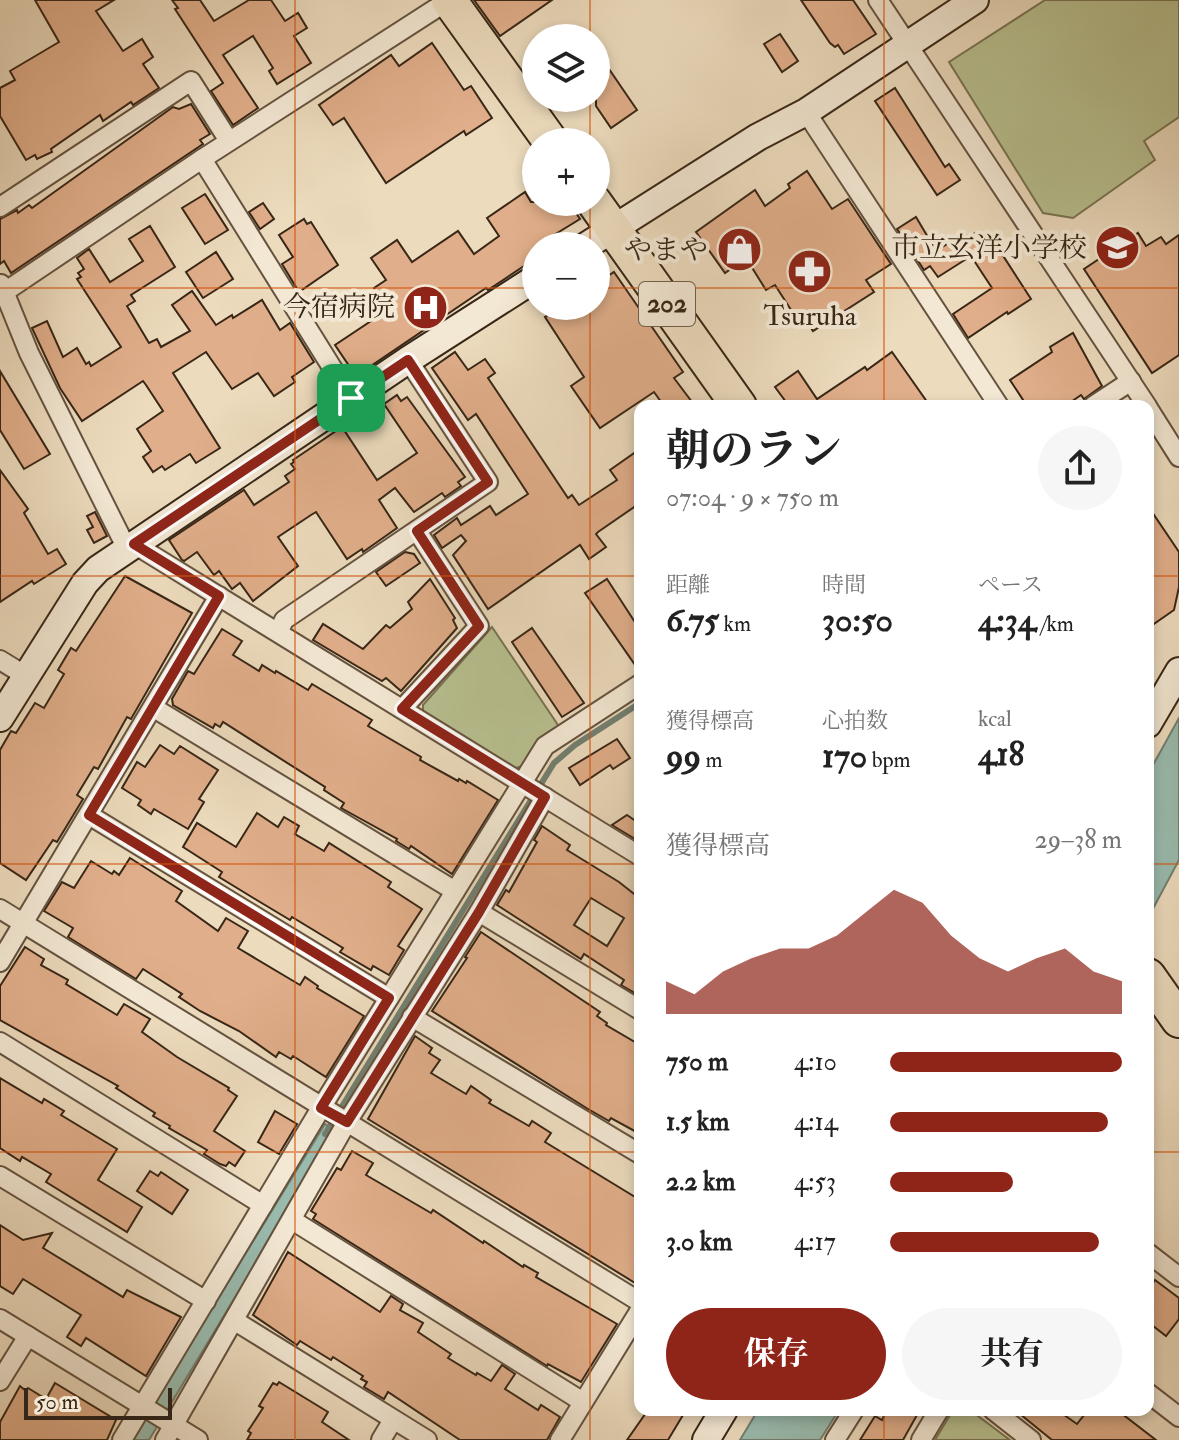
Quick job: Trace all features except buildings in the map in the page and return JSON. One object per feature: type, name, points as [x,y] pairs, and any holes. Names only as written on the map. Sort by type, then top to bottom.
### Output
[{"type":"highway","points":[[449,0],[541,128]]},
{"type":"highway","name":"202","points":[[598,225],[734,400]]},
{"type":"highway","points":[[1154,985],[1179,1020]]},
{"type":"street","points":[[449,0],[2,290],[29,353],[130,546],[279,631],[634,852]]},
{"type":"street","points":[[878,0],[1143,400]]},
{"type":"street","points":[[598,225],[806,112],[975,0]]},
{"type":"street","points":[[0,207],[191,81],[229,141]]},
{"type":"street","points":[[806,112],[995,400]]},
{"type":"street","points":[[202,159],[351,398]]},
{"type":"street","points":[[0,718],[85,583],[98,569],[522,287]]},
{"type":"street","points":[[279,631],[284,620],[488,482],[408,360]]},
{"type":"street","points":[[1102,400],[1131,381]]},
{"type":"street","points":[[1154,417],[1179,457]]},
{"type":"street","points":[[402,709],[479,626],[417,531]]},
{"type":"street","points":[[0,962],[219,596]]},
{"type":"street","points":[[0,660],[26,676]]},
{"type":"street","points":[[1154,714],[1179,671]]},
{"type":"street","points":[[122,1440],[321,1108],[545,746],[634,688]]},
{"type":"street","points":[[154,708],[455,891]]},
{"type":"street","points":[[170,1433],[347,1122],[479,912],[545,797]]},
{"type":"street","points":[[89,815],[389,998]]},
{"type":"street","points":[[0,909],[634,1298]]},
{"type":"street","points":[[479,912],[634,1006]]},
{"type":"street","points":[[412,1017],[634,1150]]},
{"type":"street","points":[[0,1042],[263,1205]]},
{"type":"street","points":[[0,1176],[206,1301]]},
{"type":"street","points":[[292,1220],[583,1402]]},
{"type":"street","points":[[1154,1258],[1179,1277]]},
{"type":"street","points":[[0,1319],[143,1407],[170,1433],[198,1440]]},
{"type":"street","points":[[560,1440],[634,1320]]},
{"type":"street","points":[[235,1321],[427,1440]]},
{"type":"street","points":[[0,1381],[28,1336]]},
{"type":"street","points":[[1154,1398],[1179,1417]]},
{"type":"street","points":[[706,1440],[720,1416]]},
{"type":"street","points":[[835,1440],[850,1416]]},
{"type":"street","points":[[921,1440],[935,1416]]},
{"type":"street","points":[[1001,1416],[1031,1440]]},
{"type":"street","points":[[381,1440],[393,1420]]},
{"type":"green space","points":[[1045,0],[1179,0],[1179,117],[1144,141],[1155,160],[1073,218],[1043,213],[949,62]]},
{"type":"green space","points":[[492,627],[560,728],[541,741],[522,766],[513,769],[423,715],[423,705]]},
{"type":"green space","points":[[949,1416],[978,1416],[1010,1440],[935,1440]]},
{"type":"shaded area","points":[[1179,718],[1179,860],[1154,907],[1154,763]]},
{"type":"shaded area","points":[[325,1124],[336,1130],[149,1440],[131,1440]]},
{"type":"shaded area","points":[[754,1416],[835,1416],[820,1440],[740,1440]]},
{"type":"waterway","points":[[325,1134],[554,763],[575,745],[634,707]]},
{"type":"place","name":"市立玄洋小学校","points":[[1118,248]]},
{"type":"place","name":"やまや","points":[[739,250]]},
{"type":"place","name":"Tsuruha","points":[[810,272]]},
{"type":"place","name":"今宿病院","points":[[426,307]]},
{"type":"route","points":[[408,360],[488,482],[417,531],[479,626],[402,709],[545,797],[479,912],[347,1122],[321,1108],[389,998],[89,815],[219,596],[134,544],[351,398],[408,360]]}]
